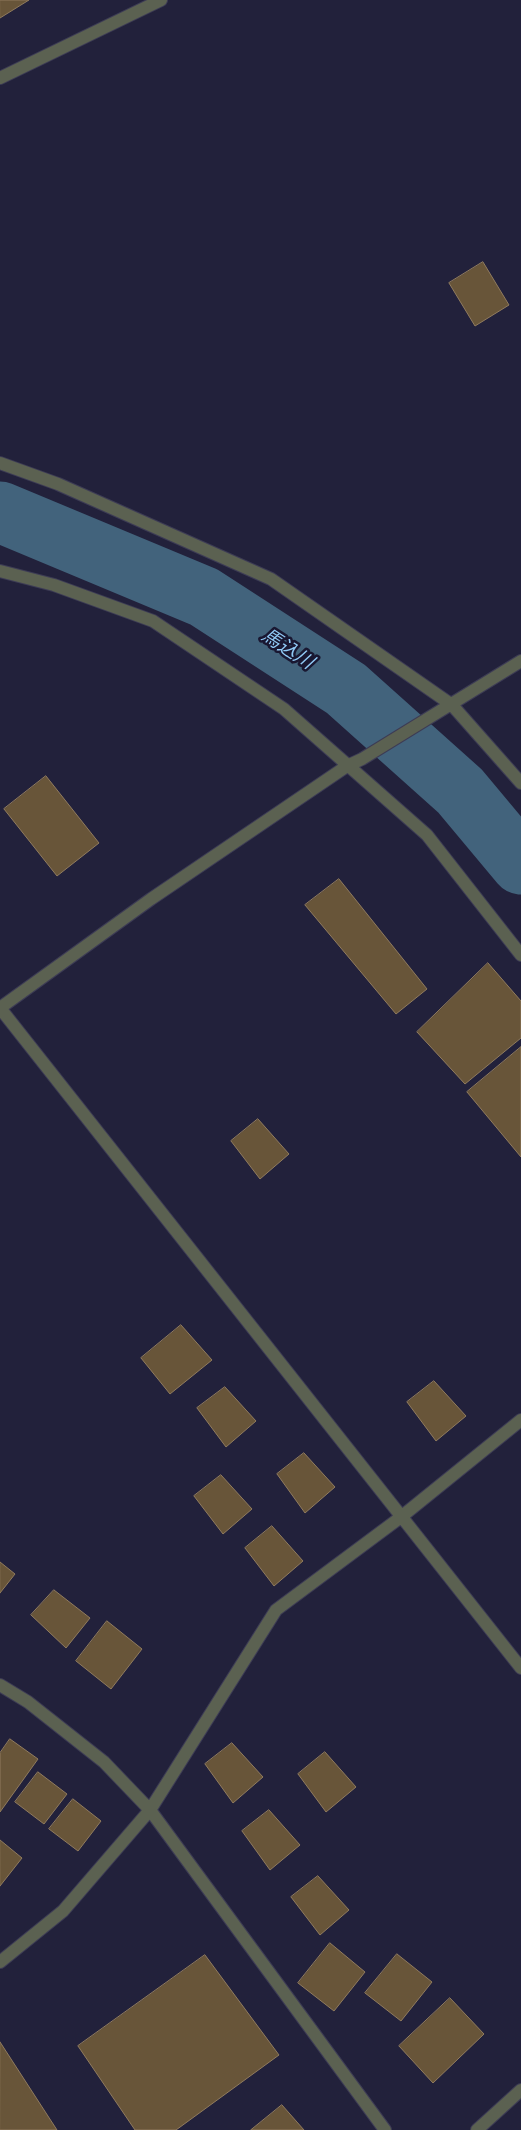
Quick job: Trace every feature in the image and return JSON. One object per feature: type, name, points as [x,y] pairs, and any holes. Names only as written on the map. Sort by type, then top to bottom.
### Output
[{"type":"street","points":[[0,78],[160,0]]},
{"type":"street","points":[[0,462],[58,484],[271,579],[452,705],[521,783]]},
{"type":"street","points":[[0,571],[54,585],[153,621],[284,709],[427,835],[521,955]]},
{"type":"street","points":[[521,662],[436,715],[347,766],[151,899],[0,1008],[521,1668]]},
{"type":"street","points":[[0,1962],[63,1911],[150,1810],[276,1610],[401,1518],[521,1420]]},
{"type":"street","points":[[0,1685],[28,1702],[104,1762],[150,1810],[385,2130]]},
{"type":"street","points":[[477,2130],[521,2090]]},
{"type":"building","points":[[0,0],[29,0],[0,18]]},
{"type":"building","points":[[483,262],[509,305],[475,326],[449,283]]},
{"type":"building","points":[[46,776],[99,843],[57,876],[4,809]]},
{"type":"building","points":[[339,879],[427,989],[396,1014],[305,905]]},
{"type":"building","points":[[488,963],[521,1001],[521,1038],[465,1084],[417,1032]]},
{"type":"building","points":[[521,1047],[521,1157],[467,1092]]},
{"type":"building","points":[[258,1119],[289,1154],[260,1179],[231,1141]]},
{"type":"building","points":[[181,1325],[212,1360],[170,1394],[141,1358]]},
{"type":"building","points":[[434,1381],[466,1416],[436,1441],[407,1402]]},
{"type":"building","points":[[225,1387],[256,1421],[226,1447],[197,1408]]},
{"type":"building","points":[[304,1453],[335,1487],[305,1513],[277,1474]]},
{"type":"building","points":[[221,1475],[252,1509],[223,1534],[194,1496]]},
{"type":"building","points":[[272,1526],[303,1561],[274,1586],[245,1548]]},
{"type":"building","points":[[0,1562],[15,1574],[0,1593]]},
{"type":"building","points":[[54,1590],[90,1618],[66,1648],[31,1615]]},
{"type":"building","points":[[107,1621],[142,1649],[111,1689],[76,1661]]},
{"type":"building","points":[[10,1739],[38,1759],[0,1812],[0,1753]]},
{"type":"building","points":[[232,1743],[263,1777],[233,1803],[205,1764]]},
{"type":"building","points":[[325,1752],[356,1787],[326,1812],[298,1774]]},
{"type":"building","points":[[38,1772],[67,1794],[44,1824],[15,1802]]},
{"type":"building","points":[[73,1799],[101,1821],[78,1851],[49,1829]]},
{"type":"building","points":[[269,1810],[300,1845],[270,1870],[242,1831]]},
{"type":"building","points":[[0,1840],[22,1858],[0,1886]]},
{"type":"building","points":[[318,1876],[349,1910],[320,1935],[291,1897]]},
{"type":"building","points":[[330,1943],[365,1972],[334,2011],[298,1983]]},
{"type":"building","points":[[397,1954],[432,1982],[401,2021],[365,1993]]},
{"type":"building","points":[[205,1955],[279,2055],[176,2130],[135,2130],[78,2046]]},
{"type":"building","points":[[450,1998],[484,2034],[433,2083],[399,2046]]},
{"type":"building","points":[[0,2042],[57,2130],[0,2130]]},
{"type":"building","points":[[282,2105],[304,2130],[251,2130]]},
{"type":"waterway","name":"馬込川","points":[[0,512],[204,597],[346,689],[460,791],[521,864]]}]
